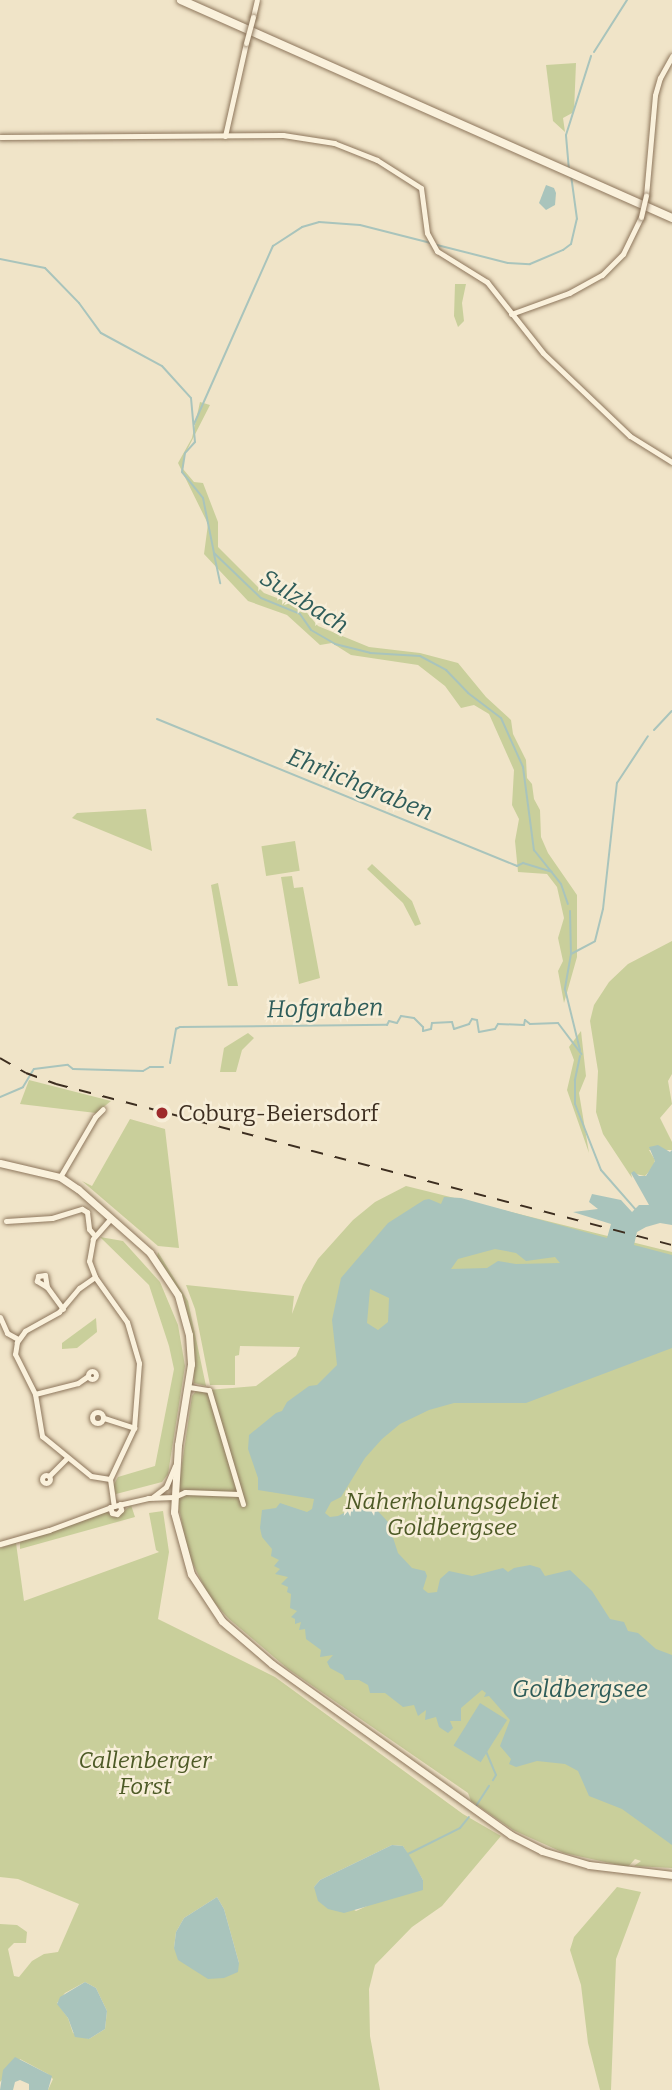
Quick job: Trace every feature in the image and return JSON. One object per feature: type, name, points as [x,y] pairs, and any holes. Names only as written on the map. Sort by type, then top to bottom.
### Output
[{"type":"main road","points":[[181,0],[672,218]]},
{"type":"street","points":[[225,136],[257,0]]},
{"type":"street","points":[[511,314],[569,293],[603,275],[623,254],[642,217],[655,95],[663,71],[672,56]]},
{"type":"street","points":[[0,137],[283,135],[334,143],[377,160],[417,184],[424,193],[425,224],[432,244],[498,293],[511,314],[543,353],[618,425],[642,445],[672,462]]},
{"type":"street","points":[[60,1177],[95,1117],[103,1109]]},
{"type":"street","points":[[0,1163],[60,1177],[111,1217],[144,1247],[166,1274],[183,1309],[191,1354],[174,1493],[180,1541],[196,1585],[222,1621],[272,1664],[511,1835],[573,1861],[619,1871],[672,1875]]},
{"type":"street","points":[[6,1221],[52,1218],[82,1209],[87,1212],[89,1229],[95,1236]]},
{"type":"street","points":[[111,1217],[95,1236],[89,1261],[95,1277],[127,1322],[138,1352],[139,1383],[134,1428],[110,1479],[115,1506]]},
{"type":"street","points":[[95,1277],[79,1288],[63,1309],[27,1329],[18,1339],[16,1358],[26,1371],[35,1394],[42,1436],[94,1477],[110,1479]]},
{"type":"street","points":[[47,1287],[63,1309]]},
{"type":"street","points":[[0,1317],[7,1333],[18,1339]]},
{"type":"street","points":[[35,1394],[78,1383],[88,1376]]},
{"type":"street","points":[[189,1387],[209,1390],[243,1504]]},
{"type":"street","points":[[104,1418],[134,1428]]},
{"type":"street","points":[[49,1476],[67,1458]]},
{"type":"street","points":[[153,1497],[169,1482],[176,1462]]},
{"type":"street","points":[[160,1492],[174,1493]]},
{"type":"street","points":[[0,1544],[49,1531],[115,1506],[153,1497],[185,1492],[239,1494]]},
{"type":"green space","points":[[576,63],[574,112],[563,118],[565,132],[553,121],[546,65]]},
{"type":"green space","points":[[455,284],[466,284],[462,303],[464,321],[458,327],[454,316]]},
{"type":"green space","points":[[200,402],[210,405],[184,456],[183,469],[194,482],[203,483],[218,522],[218,547],[264,593],[303,608],[318,626],[369,647],[420,653],[458,663],[486,697],[511,720],[513,734],[526,760],[527,778],[532,784],[534,799],[540,810],[541,837],[548,853],[577,895],[577,957],[564,1003],[558,971],[563,961],[558,938],[564,918],[557,887],[547,874],[518,872],[515,841],[519,819],[512,805],[514,770],[489,714],[474,705],[461,708],[445,686],[418,665],[351,655],[332,643],[320,645],[287,615],[248,601],[204,554],[208,524],[178,463],[192,438]]},
{"type":"green space","points":[[146,809],[152,851],[72,818],[77,813]]},
{"type":"green space","points":[[295,841],[300,871],[266,876],[261,846]]},
{"type":"green space","points":[[372,864],[412,901],[421,924],[415,926],[403,903],[367,869]]},
{"type":"green space","points":[[292,876],[294,888],[303,887],[320,978],[299,984],[281,877]]},
{"type":"green space","points":[[218,883],[238,986],[228,986],[211,885]]},
{"type":"green space","points":[[672,941],[672,1074],[668,1081],[672,1104],[660,1118],[672,1142],[672,1150],[649,1150],[655,1160],[653,1167],[645,1176],[631,1173],[632,1178],[603,1134],[596,1112],[598,1071],[590,1021],[594,1005],[609,982],[628,964]]},
{"type":"green space","points":[[581,1031],[586,1076],[579,1093],[589,1153],[567,1090],[574,1060],[569,1047]]},
{"type":"green space","points":[[248,1033],[254,1038],[242,1050],[236,1072],[220,1072],[224,1048]]},
{"type":"green space","points":[[29,1080],[111,1101],[96,1113],[20,1104]]},
{"type":"green space","points":[[130,1119],[165,1129],[179,1248],[158,1246],[82,1181],[92,1186]]},
{"type":"green space","name":"Naherholungsgebiet Goldbergsee","points":[[406,1186],[672,1252],[672,1868],[634,1866],[641,1861],[635,1859],[628,1867],[564,1853],[513,1830],[471,1801],[468,1793],[288,1669],[228,1618],[210,1598],[188,1554],[177,1498],[192,1396],[196,1391],[256,1386],[296,1356],[300,1347],[240,1346],[239,1355],[235,1356],[235,1385],[210,1385],[195,1309],[186,1285],[294,1296],[292,1314],[303,1285],[318,1259],[353,1220],[375,1202]]},
{"type":"green space","points":[[100,1237],[123,1241],[160,1282],[178,1325],[185,1366],[168,1474],[162,1482],[116,1494],[113,1486],[118,1477],[155,1466],[174,1369],[149,1285]]},
{"type":"green space","points":[[158,1252],[188,1301],[206,1386],[194,1383],[193,1348],[184,1299],[157,1257]]},
{"type":"green space","points":[[96,1318],[97,1332],[77,1348],[62,1349],[62,1343]]},
{"type":"green space","points":[[131,1505],[135,1517],[20,1549],[20,1542],[106,1511],[113,1517],[118,1516]]},
{"type":"green space","name":"Callenberger Forst","points":[[163,1511],[169,1552],[158,1619],[275,1677],[463,1814],[501,1836],[442,1906],[412,1927],[375,1965],[369,1989],[370,2036],[380,2090],[48,2090],[53,2079],[20,2059],[0,2082],[0,1924],[17,1925],[27,1932],[26,1943],[14,1943],[8,1949],[14,1976],[19,1977],[32,1961],[44,1954],[58,1952],[79,1904],[18,1879],[0,1877],[0,1548],[16,1543],[24,1601],[159,1552],[156,1550],[149,1513]],"holes":[[[392,1845],[403,1846],[423,1880],[356,1911],[314,1887],[320,1880]],[[217,1897],[224,1909],[239,1963],[174,1948],[176,1932],[184,1918]],[[85,1982],[96,1988],[107,2011],[105,2029],[89,2039],[73,2033],[68,2018],[57,2003],[65,1993]]]},
{"type":"green space","points":[[617,1887],[641,1892],[616,1959],[611,2090],[600,2090],[588,2043],[581,1985],[570,1950],[574,1937]]},
{"type":"water","points":[[546,185],[554,188],[556,193],[555,205],[546,210],[539,203]]},
{"type":"water","name":"Goldbergsee","points":[[658,1145],[670,1152],[672,1150],[672,1225],[660,1223],[646,1227],[637,1232],[634,1245],[672,1255],[672,1348],[526,1403],[454,1403],[429,1410],[400,1424],[382,1439],[365,1458],[341,1497],[331,1502],[325,1513],[330,1517],[338,1516],[346,1512],[360,1496],[365,1497],[388,1522],[398,1553],[412,1568],[425,1571],[427,1576],[423,1589],[428,1593],[437,1592],[440,1579],[449,1571],[472,1576],[503,1568],[508,1572],[530,1565],[540,1568],[545,1576],[570,1570],[592,1591],[610,1619],[624,1622],[628,1631],[638,1633],[656,1649],[672,1655],[672,1845],[622,1809],[589,1796],[578,1771],[565,1764],[537,1761],[516,1767],[509,1764],[511,1759],[500,1746],[510,1720],[489,1696],[484,1697],[486,1693],[482,1690],[461,1708],[461,1721],[450,1721],[453,1728],[448,1733],[439,1727],[436,1717],[425,1720],[426,1710],[418,1716],[414,1705],[403,1707],[385,1693],[370,1693],[368,1685],[359,1680],[345,1680],[343,1675],[330,1668],[327,1662],[333,1655],[320,1657],[321,1650],[306,1639],[305,1629],[299,1630],[301,1622],[295,1624],[295,1619],[291,1617],[297,1611],[290,1608],[291,1594],[287,1592],[288,1587],[281,1584],[288,1577],[275,1574],[280,1569],[274,1566],[279,1560],[271,1556],[272,1549],[262,1537],[260,1528],[262,1510],[276,1508],[280,1503],[307,1512],[312,1509],[314,1499],[258,1490],[258,1478],[248,1449],[249,1435],[282,1411],[287,1402],[309,1386],[317,1385],[337,1365],[332,1320],[341,1278],[388,1223],[424,1200],[429,1199],[441,1204],[444,1197],[461,1198],[607,1238],[611,1224],[573,1212],[598,1209],[589,1202],[592,1194],[621,1200],[632,1212],[639,1205],[649,1205],[631,1173],[634,1171],[639,1176],[646,1176],[655,1161],[649,1147]],"holes":[[[495,1249],[516,1253],[526,1261],[555,1257],[560,1263],[516,1264],[498,1261],[487,1268],[451,1269],[458,1259]],[[370,1289],[389,1298],[388,1322],[378,1330],[367,1323]]]},
{"type":"water","points":[[480,1703],[507,1720],[481,1762],[454,1745]]},
{"type":"water","points":[[392,1845],[403,1846],[423,1880],[423,1890],[344,1913],[328,1909],[318,1901],[314,1887],[320,1880]]},
{"type":"water","points":[[217,1897],[224,1909],[239,1963],[238,1972],[224,1978],[208,1979],[178,1960],[174,1948],[176,1932],[184,1918]]},
{"type":"water","points":[[85,1982],[96,1988],[107,2011],[105,2029],[89,2039],[75,2037],[68,2018],[57,2004],[60,1997]]},
{"type":"water","points":[[15,2057],[52,2076],[48,2090],[29,2090],[29,2084],[20,2080],[15,2082],[13,2090],[0,2090],[3,2070]]},
{"type":"waterway","points":[[594,52],[627,0]]},
{"type":"waterway","points":[[569,170],[566,135],[591,56]]},
{"type":"waterway","points":[[437,245],[508,263],[530,264],[563,250],[571,244],[577,219],[571,175]]},
{"type":"waterway","points":[[194,424],[273,246],[302,227],[319,222],[360,225],[431,243]]},
{"type":"waterway","name":"Sulzbach","points":[[0,259],[45,268],[79,303],[101,333],[162,366],[191,398],[195,442],[185,453],[182,472],[203,498],[214,553],[261,598],[300,614],[311,630],[335,644],[370,653],[420,656],[446,670],[468,693],[501,718],[523,767],[534,850],[561,884],[568,904]]},
{"type":"waterway","name":"Sulzbach","points":[[214,554],[220,583]]},
{"type":"waterway","points":[[654,730],[672,711]]},
{"type":"waterway","name":"Ehrlichgraben","points":[[157,719],[517,866],[523,863],[552,872]]},
{"type":"waterway","points":[[571,954],[595,941],[603,909],[617,783],[648,736]]},
{"type":"waterway","name":"Sulzbach","points":[[570,911],[571,954],[565,989],[580,1050]]},
{"type":"waterway","name":"Hofgraben","points":[[170,1063],[176,1029],[180,1027],[387,1025],[389,1021],[397,1023],[401,1016],[414,1018],[423,1027],[423,1031],[431,1029],[432,1023],[452,1022],[454,1029],[469,1024],[472,1019],[477,1020],[479,1032],[495,1029],[498,1024],[524,1025],[525,1020],[530,1024],[558,1023],[581,1054]]},
{"type":"waterway","name":"Sulzbach","points":[[580,1056],[575,1080],[575,1104],[601,1170],[636,1210]]},
{"type":"waterway","name":"Hofgraben","points":[[0,1097],[23,1087],[34,1069],[68,1065],[73,1069],[143,1071],[150,1067],[163,1067]]},
{"type":"waterway","points":[[485,1749],[496,1775],[493,1780]]},
{"type":"waterway","points":[[476,1806],[489,1786]]},
{"type":"waterway","points":[[408,1854],[460,1828],[469,1817]]},
{"type":"railway","points":[[0,1058],[26,1073],[56,1084],[672,1245]]},
{"type":"place","name":"Coburg-Beiersdorf","points":[[162,1113]]}]
